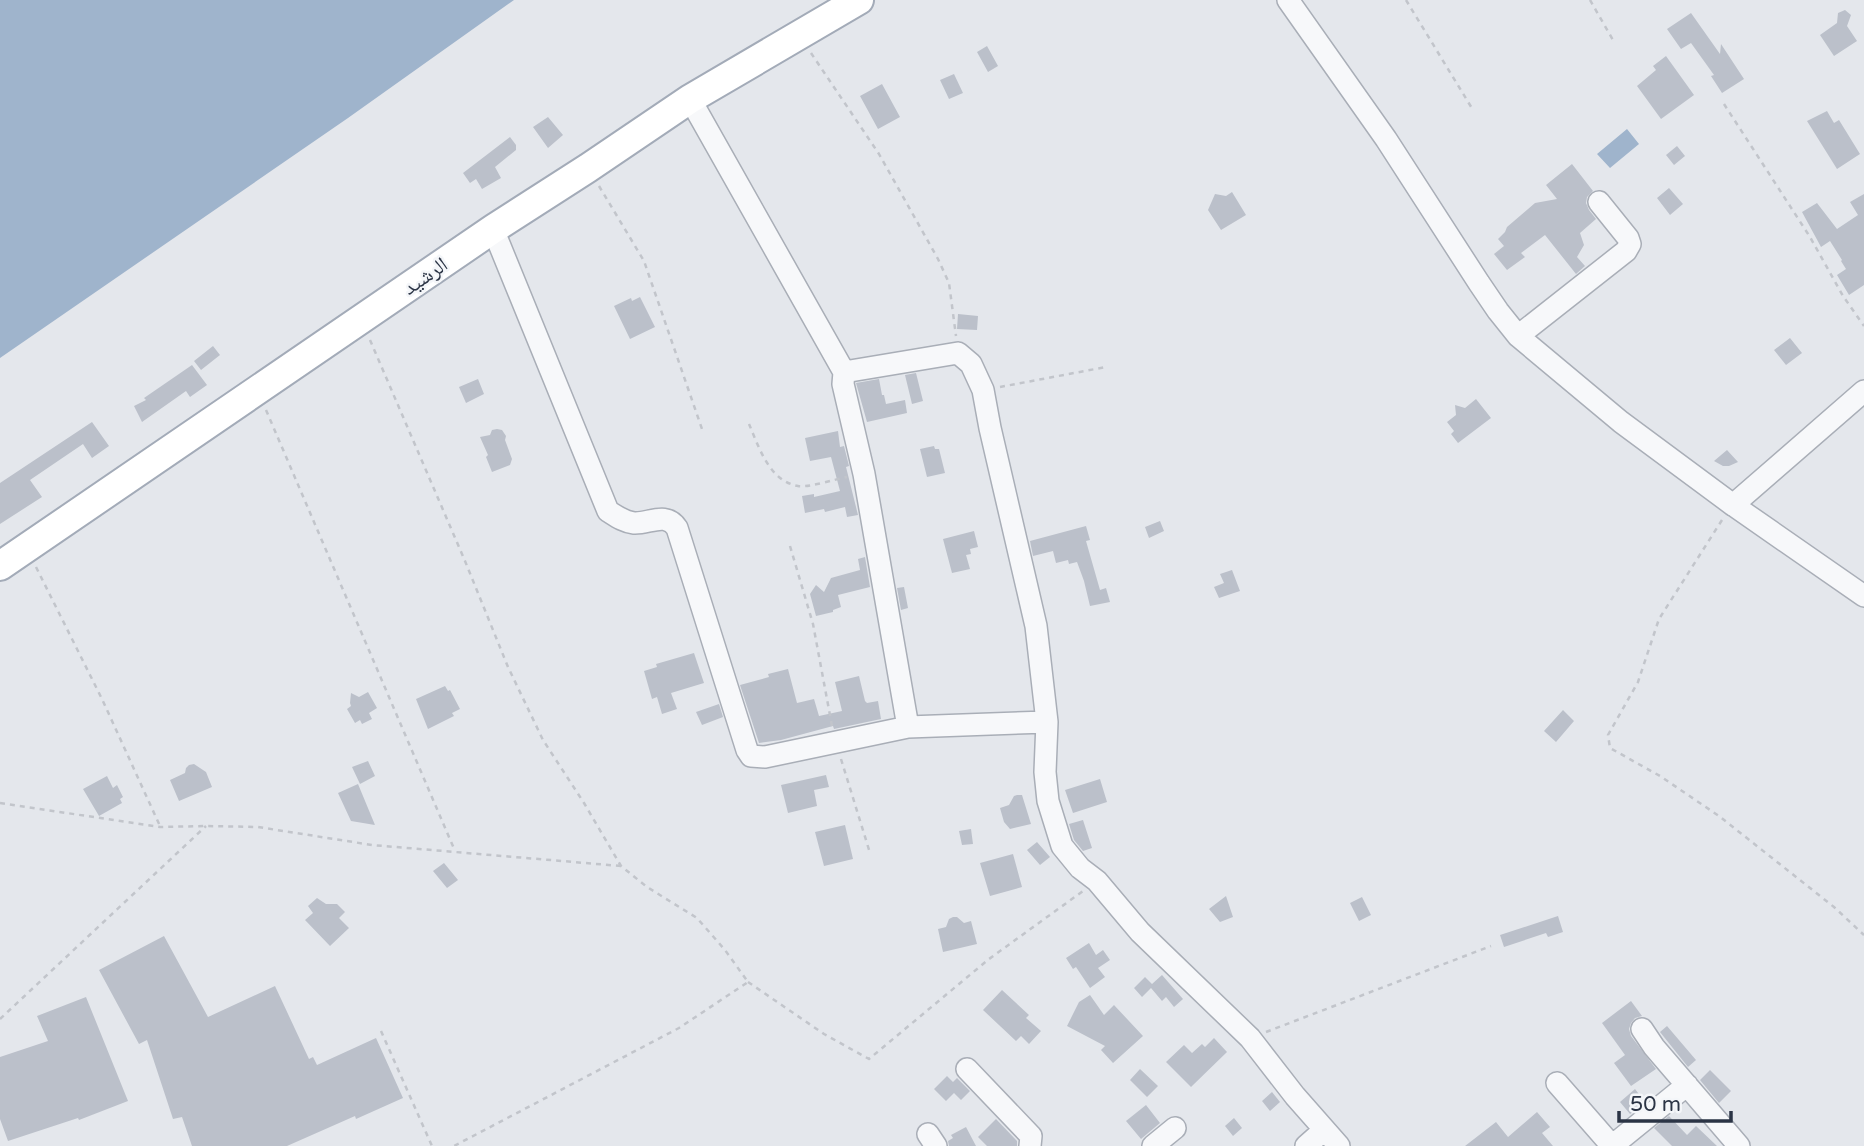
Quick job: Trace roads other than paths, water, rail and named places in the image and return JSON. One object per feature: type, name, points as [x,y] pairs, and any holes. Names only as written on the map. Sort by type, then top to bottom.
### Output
[{"type":"main road","name":"الرشيد","points":[[0,566],[493,229],[690,99],[859,0]]},
{"type":"street","points":[[1288,0],[1387,139],[1479,283],[1518,336],[1611,414],[1733,505],[1864,596]]},
{"type":"street","points":[[690,99],[844,372],[843,384],[864,474],[908,727]]},
{"type":"street","points":[[1518,336],[1626,251],[1630,244],[1628,238],[1599,202]]},
{"type":"street","points":[[493,229],[607,510],[627,522],[668,519],[677,528],[751,756],[765,757],[908,727],[1047,722]]},
{"type":"street","points":[[844,372],[958,353],[971,364],[983,390],[1036,625],[1047,722],[1045,772],[1048,801],[1062,846],[1080,868],[1097,881],[1140,932],[1250,1038],[1318,1142]]},
{"type":"street","points":[[1733,505],[1864,391]]},
{"type":"street","points":[[1642,1029],[1654,1047],[1739,1146]]},
{"type":"street","points":[[967,1069],[1031,1136],[1030,1146]]},
{"type":"street","points":[[1558,1083],[1612,1146],[1687,1085]]},
{"type":"street","points":[[1153,1146],[1175,1128]]},
{"type":"water","points":[[0,0],[514,0],[0,358]]},
{"type":"water","points":[[1627,129],[1639,144],[1610,168],[1597,154]]}]
